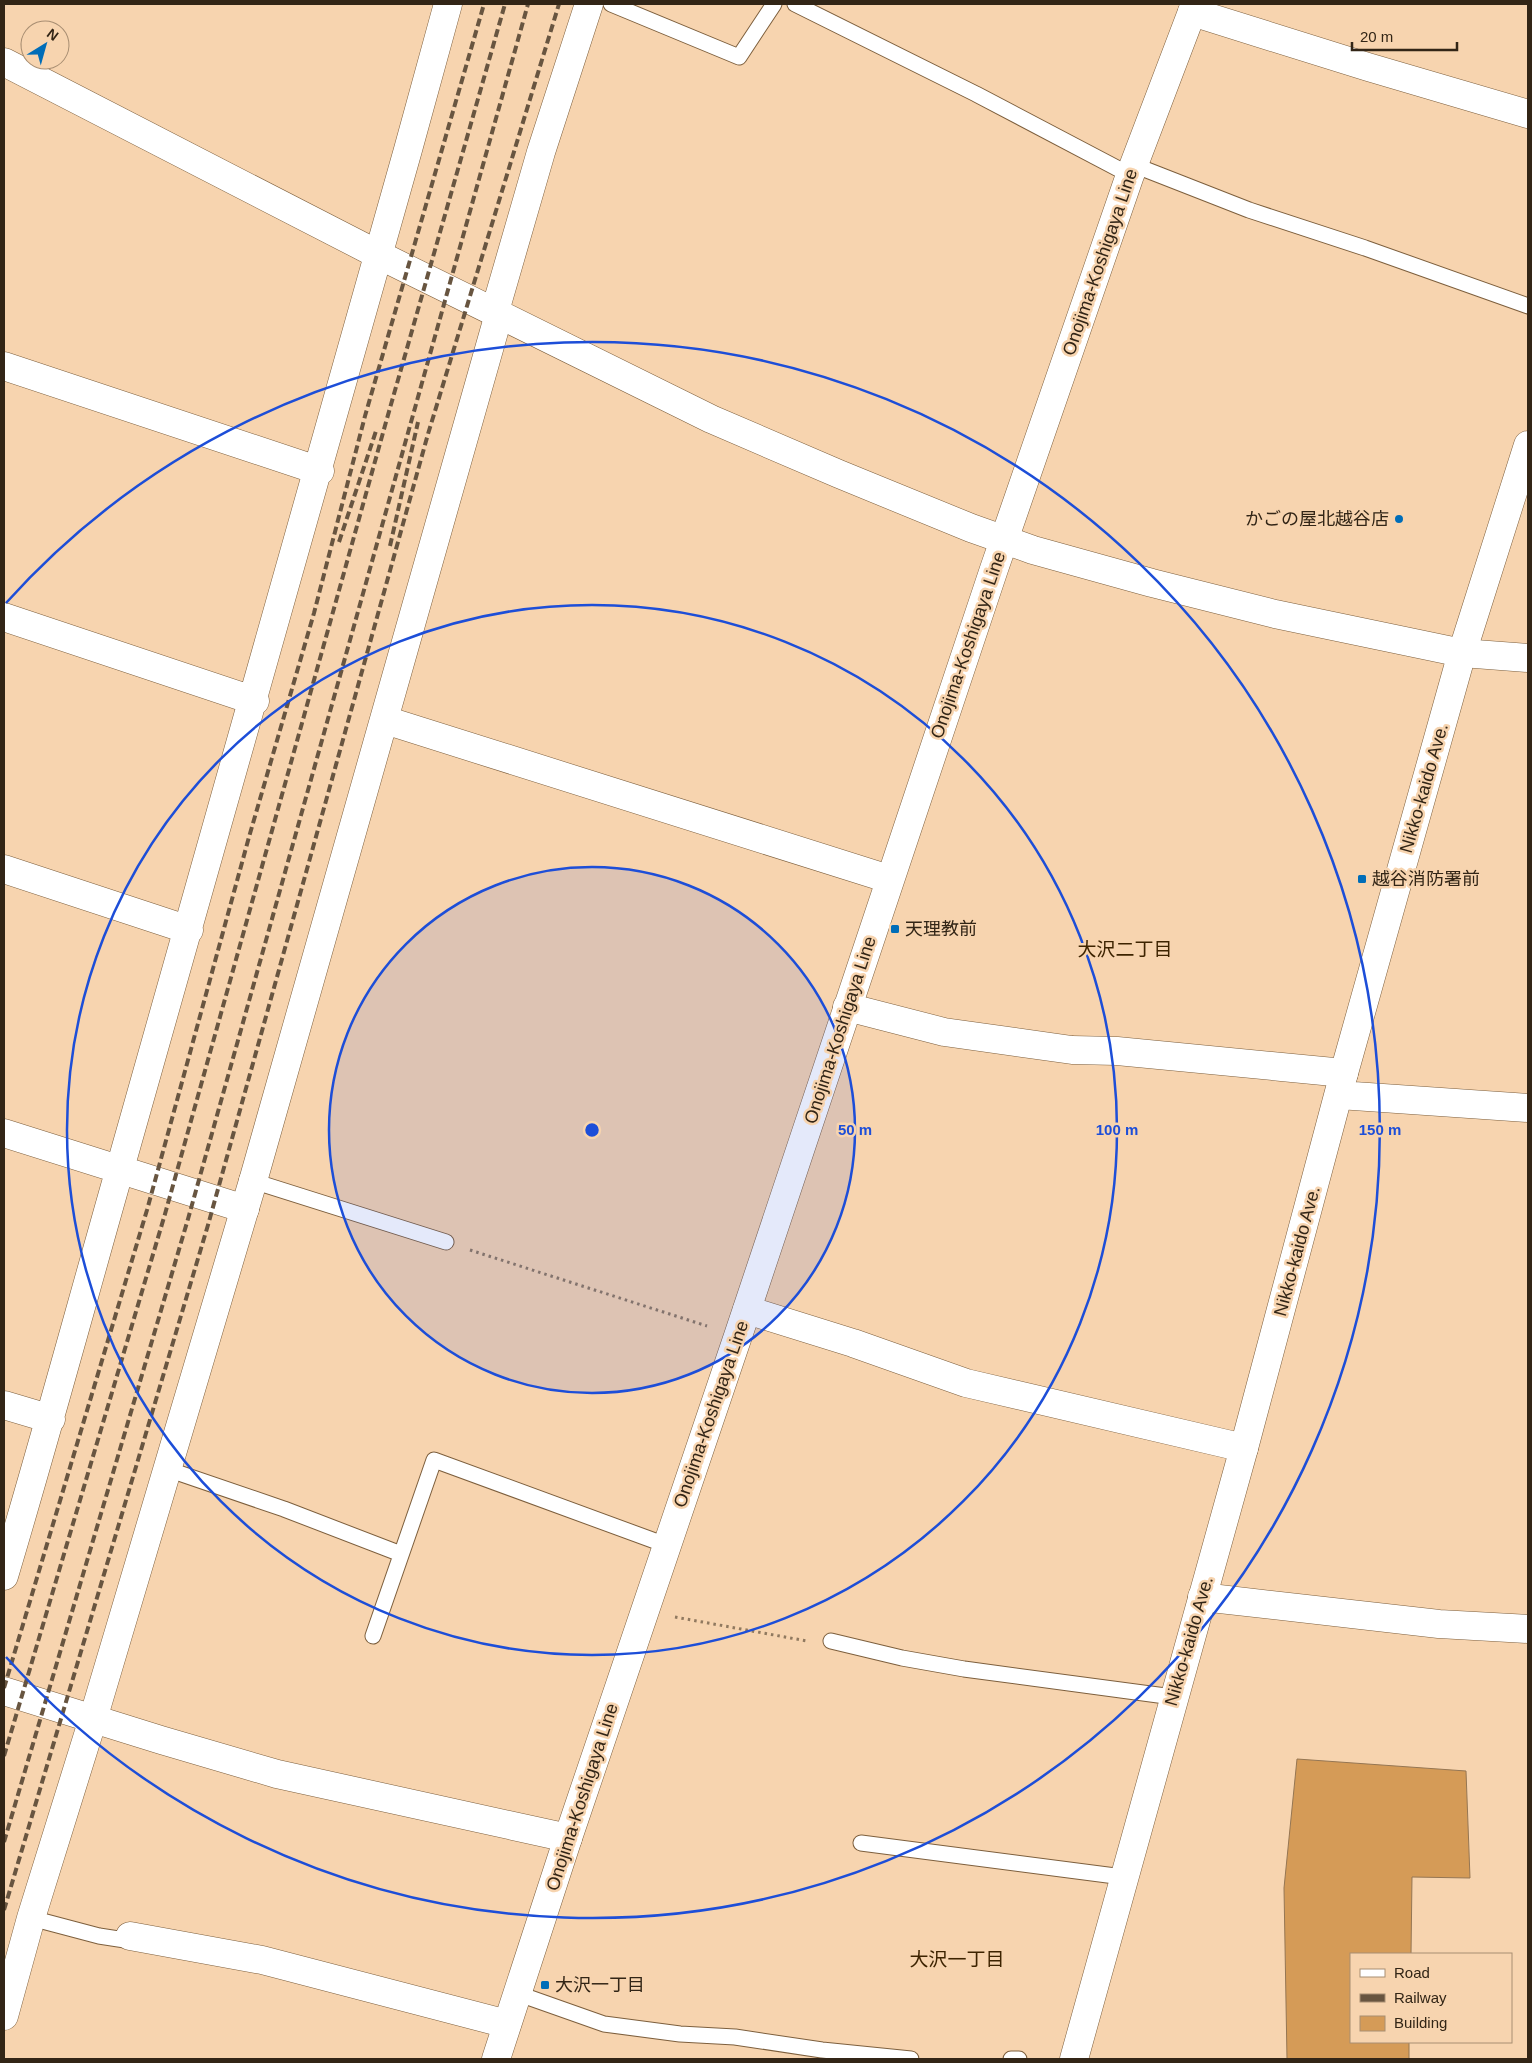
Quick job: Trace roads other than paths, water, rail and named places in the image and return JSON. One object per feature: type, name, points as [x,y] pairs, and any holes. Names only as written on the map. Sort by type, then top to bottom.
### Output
[{"type":"street","points":[[4,1576],[51,1419],[320,471],[448,4]]},
{"type":"street","points":[[4,2016],[31,1918],[94,1719],[245,1209],[385,720],[541,152],[589,4]]},
{"type":"street","points":[[1193,8],[1368,67],[1528,114]]},
{"type":"street","name":"Onojima-Koshigaya Line","points":[[496,2059],[643,1611],[747,1310],[889,879],[1132,170],[1193,8]]},
{"type":"street","points":[[4,62],[379,255],[711,419],[839,474],[1004,541],[1143,581],[1275,614],[1462,653],[1528,658]]},
{"type":"street","points":[[4,366],[320,471]]},
{"type":"street","name":"Nikko-kaido Ave.","points":[[1074,2059],[1123,1877],[1244,1448],[1341,1084],[1462,653],[1528,444]]},
{"type":"street","points":[[4,617],[255,701]]},
{"type":"street","points":[[385,720],[889,879]]},
{"type":"street","points":[[4,869],[189,930]]},
{"type":"street","points":[[847,1007],[944,1032],[1072,1050],[1117,1051],[1341,1084],[1528,1108]]},
{"type":"street","points":[[4,1134],[245,1209]]},
{"type":"street","points":[[747,1310],[853,1343],[966,1383],[1244,1448]]},
{"type":"street","points":[[4,1404],[51,1419]]},
{"type":"street","points":[[1202,1597],[1439,1624],[1528,1629]]},
{"type":"street","points":[[4,1691],[277,1774],[568,1838]]},
{"type":"street","points":[[130,1936],[262,1960],[507,2024]]},
{"type":"lane","points":[[611,4],[739,57],[774,4]]},
{"type":"lane","points":[[795,4],[1132,170],[1365,248],[1528,306]]},
{"type":"lane","points":[[253,1181],[446,1242]]},
{"type":"lane","points":[[373,1636],[434,1460],[666,1546]]},
{"type":"lane","points":[[167,1469],[284,1509],[401,1554]]},
{"type":"lane","points":[[831,1641],[902,1658],[964,1669],[1173,1698]]},
{"type":"lane","points":[[861,1843],[1123,1877]]},
{"type":"lane","points":[[31,1918],[99,1936],[124,1940],[130,1936]]},
{"type":"lane","points":[[518,1994],[604,2024],[680,2034],[735,2037],[822,2050],[911,2059]]},
{"type":"lane","points":[[1011,2059],[1019,2059]]},
{"type":"railway","points":[[4,1688],[147,1210],[249,837],[314,613],[365,416],[484,4]]},
{"type":"railway","points":[[4,1756],[165,1214],[505,4]]},
{"type":"railway","points":[[4,1842],[188,1219],[528,4]]},
{"type":"railway","points":[[4,1910],[208,1225],[428,434],[559,4]]},
{"type":"railway","points":[[390,546],[418,422]]},
{"type":"railway","points":[[339,542],[376,431]]},
{"type":"place","name":"かごの屋北越谷店","points":[[1399,519]]},
{"type":"place","name":"越谷消防署前","points":[[1362,879]]},
{"type":"place","name":"天理教前","points":[[895,929]]},
{"type":"place","name":"大沢一丁目","points":[[545,1985]]},
{"type":"district","name":"大沢二丁目","points":[[1125,949]]},
{"type":"district","name":"大沢一丁目","points":[[957,1959]]}]
